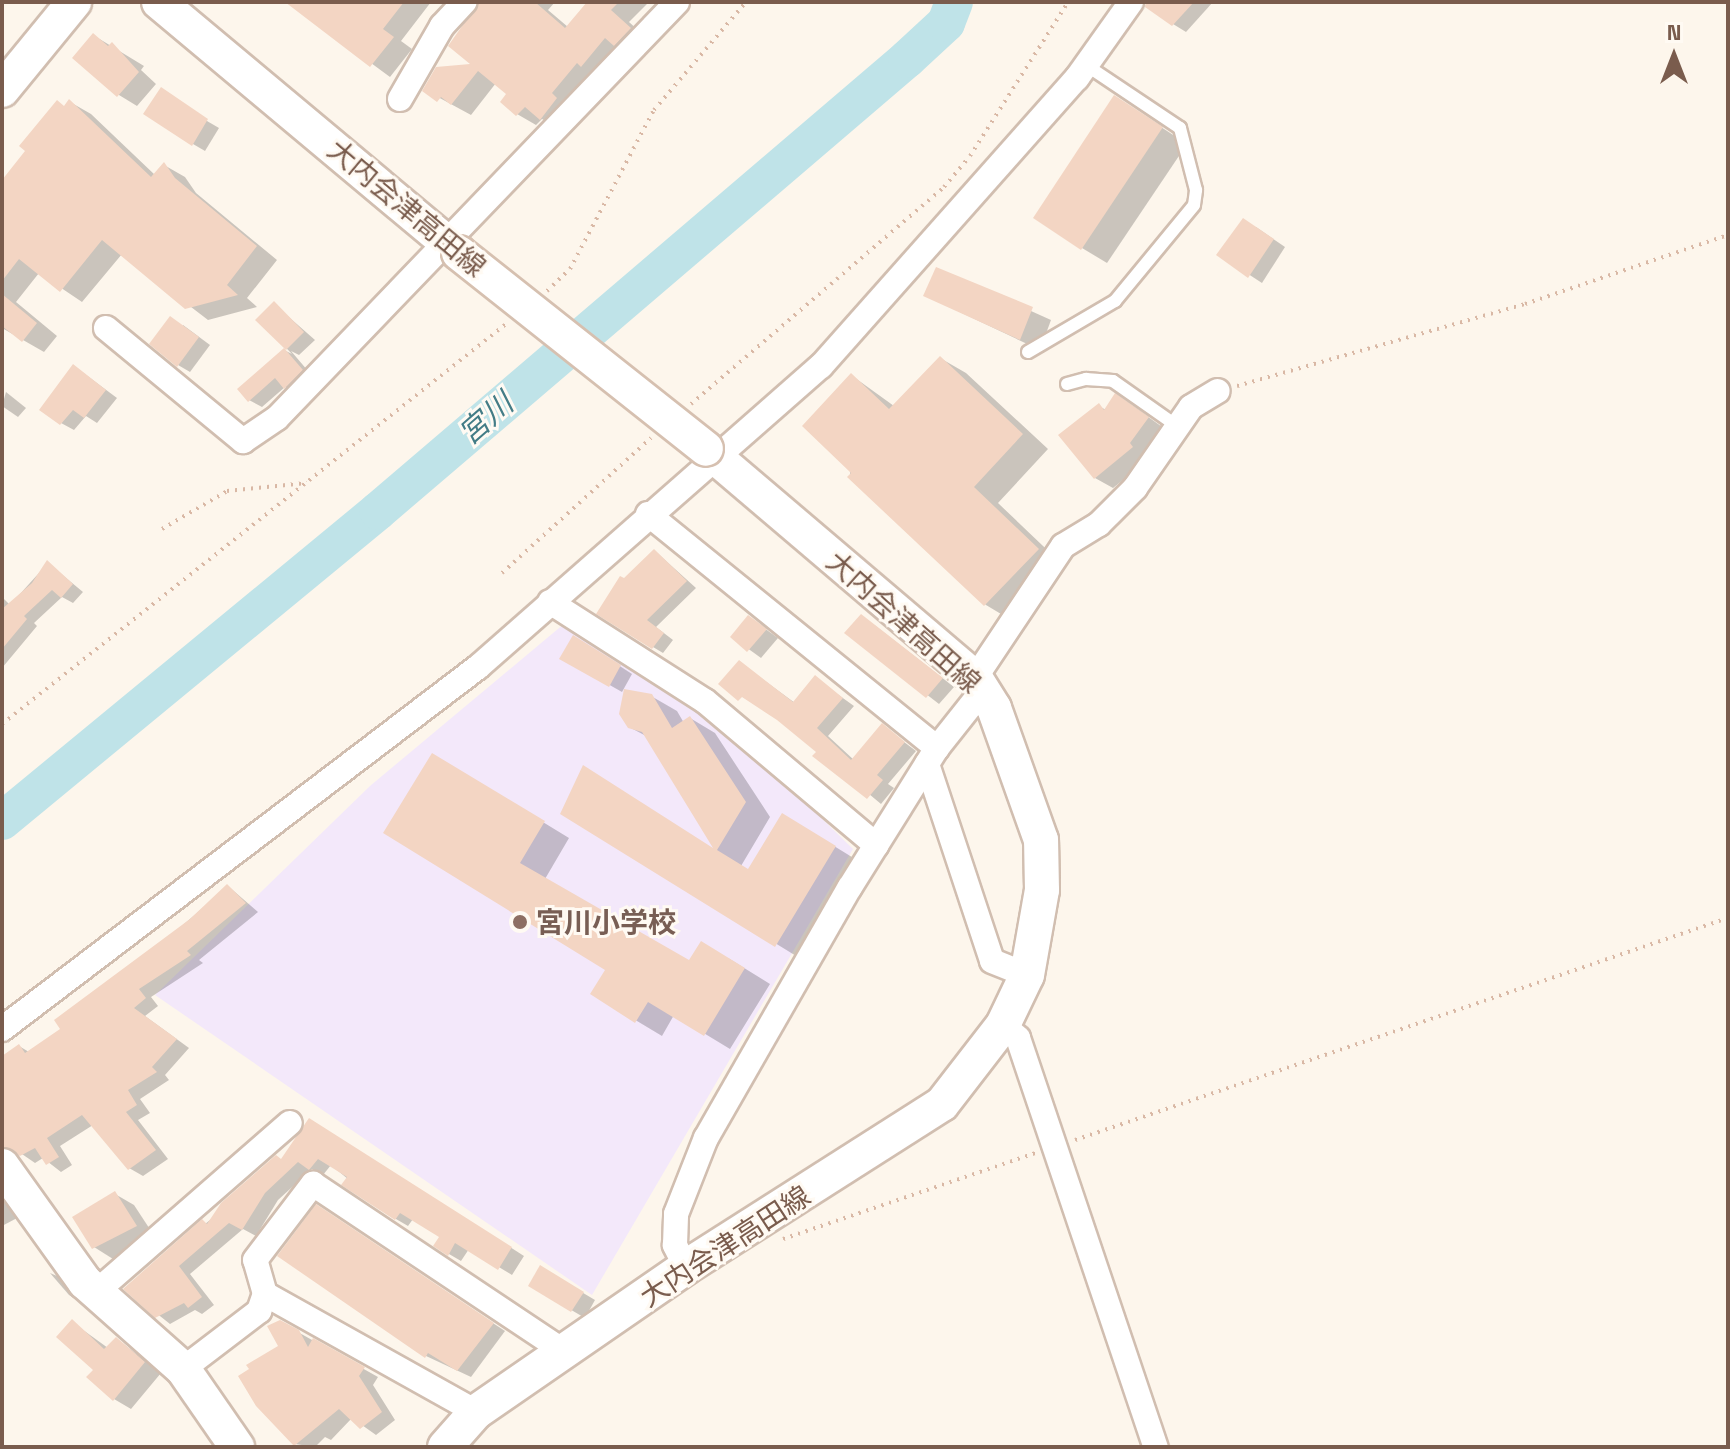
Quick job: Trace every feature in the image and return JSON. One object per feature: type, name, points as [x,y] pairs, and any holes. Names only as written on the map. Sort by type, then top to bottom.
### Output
[{"type":"main road","points":[[2,90],[74,2]]},
{"type":"main road","name":"大内会津高田線","points":[[159,2],[454,248],[710,453],[979,684],[1008,740],[1041,840],[1042,890],[1027,975],[1003,1025],[942,1104],[686,1267],[476,1412],[445,1447]]},
{"type":"main road","points":[[2,1166],[96,1292],[183,1369],[237,1447]]},
{"type":"street","points":[[400,99],[442,26],[464,2]]},
{"type":"street","points":[[106,328],[243,441],[277,418],[454,248],[677,2]]},
{"type":"street","points":[[2,1029],[478,667],[648,514],[710,453],[821,366],[1086,65],[1131,2]]},
{"type":"street","points":[[686,1267],[675,1245],[676,1214],[706,1138],[876,845],[1063,546],[1099,524],[1135,488],[1191,407],[1218,391]]},
{"type":"street","points":[[648,514],[932,756],[992,961],[1027,975]]},
{"type":"street","points":[[550,602],[705,701],[876,845]]},
{"type":"street","points":[[1003,1025],[1018,1038],[1156,1447]]},
{"type":"street","points":[[96,1292],[290,1123]]},
{"type":"street","points":[[183,1369],[259,1311],[265,1294],[255,1260],[313,1184],[565,1352]]},
{"type":"street","points":[[265,1294],[476,1412]]},
{"type":"lane","points":[[1028,352],[1115,301],[1194,205],[1194,177],[1180,128],[1086,65]]},
{"type":"lane","points":[[1067,384],[1086,379],[1113,381],[1177,426]]},
{"type":"path","points":[[541,296],[570,269],[654,110],[746,2]]},
{"type":"path","points":[[686,409],[944,187],[970,156],[1068,2]]},
{"type":"path","points":[[1218,391],[1525,304],[1728,235]]},
{"type":"path","points":[[2,724],[517,315]]},
{"type":"path","points":[[502,573],[662,429]]},
{"type":"path","points":[[162,529],[227,491],[309,483]]},
{"type":"path","points":[[779,1240],[1728,918]]},
{"type":"shaded area","name":"宮川小学校","points":[[571,618],[704,703],[853,849],[592,1295],[155,995],[370,786]]},
{"type":"building","points":[[285,2],[404,2],[383,29],[394,37],[370,67]]},
{"type":"building","points":[[479,2],[535,2],[565,28],[587,2],[619,2],[611,10],[631,28],[614,46],[605,38],[581,67],[577,63],[552,93],[557,98],[540,120],[525,107],[516,116],[500,102],[506,94],[478,71],[451,105],[441,97],[437,102],[422,91],[436,67],[470,64],[448,46]]},
{"type":"building","points":[[1146,2],[1194,2],[1172,26],[1145,7]]},
{"type":"building","points":[[93,33],[108,46],[112,42],[139,72],[117,97],[72,58]]},
{"type":"building","points":[[161,87],[208,119],[192,146],[143,114]]},
{"type":"building","points":[[1114,95],[1163,127],[1081,250],[1033,218]]},
{"type":"building","points":[[69,99],[151,177],[164,162],[175,178],[257,246],[227,285],[238,295],[185,309],[102,240],[60,292],[19,259],[2,281],[2,180],[25,151],[19,146],[57,100],[64,106]]},
{"type":"building","points":[[1243,218],[1274,239],[1248,278],[1216,255]]},
{"type":"building","points":[[936,267],[1033,307],[1020,340],[923,296]]},
{"type":"building","points":[[2,294],[37,323],[22,342],[2,326]]},
{"type":"building","points":[[274,301],[304,332],[286,350],[255,320]]},
{"type":"building","points":[[170,316],[199,337],[177,367],[149,344]]},
{"type":"building","points":[[284,348],[303,370],[284,389],[275,378],[248,402],[237,389]]},
{"type":"building","points":[[940,356],[1023,434],[974,487],[1039,549],[984,606],[847,477],[851,473],[802,426],[851,373],[889,409]]},
{"type":"building","points":[[73,364],[106,390],[84,418],[73,410],[60,425],[39,410]]},
{"type":"building","points":[[1115,393],[1149,417],[1130,443],[1133,447],[1094,479],[1058,435],[1099,403],[1104,410]]},
{"type":"building","points":[[654,549],[687,581],[647,620],[664,633],[652,649],[596,614],[620,576],[624,578]]},
{"type":"building","points":[[47,560],[73,584],[61,598],[52,590],[24,616],[27,619],[2,649],[2,609],[32,583]]},
{"type":"building","points":[[861,614],[943,678],[926,698],[844,633]]},
{"type":"building","points":[[748,615],[767,629],[747,652],[730,637]]},
{"type":"building","points":[[573,635],[621,665],[609,687],[559,659]]},
{"type":"building","points":[[739,660],[793,702],[815,675],[843,698],[817,728],[851,760],[882,723],[905,742],[877,775],[883,780],[867,799],[812,756],[816,752],[777,720],[742,697],[738,701],[718,684]]},
{"type":"building","points":[[624,689],[652,694],[672,728],[690,716],[746,802],[717,850],[748,869],[782,813],[836,846],[775,947],[560,814],[583,765],[713,848],[642,732],[628,728],[619,714]]},
{"type":"building","points":[[432,753],[545,821],[520,863],[689,960],[701,941],[745,968],[704,1036],[648,1002],[635,1023],[590,994],[605,970],[383,833]]},
{"type":"building","points":[[227,884],[246,903],[187,951],[191,955],[139,989],[146,998],[134,1008],[177,1039],[152,1067],[157,1072],[128,1090],[137,1105],[126,1112],[156,1150],[128,1170],[82,1115],[47,1138],[59,1157],[46,1165],[35,1148],[20,1156],[2,1146],[2,1056],[19,1044],[25,1053],[60,1029],[54,1020],[190,919]]},
{"type":"building","points":[[309,1118],[512,1247],[498,1270],[455,1243],[448,1256],[433,1246],[439,1237],[400,1213],[395,1220],[341,1185],[347,1177],[318,1159],[309,1170],[298,1162],[265,1193],[242,1230],[229,1223],[179,1266],[202,1297],[188,1308],[184,1303],[155,1318],[123,1289],[202,1219],[207,1224],[221,1203],[276,1155],[281,1159]]},
{"type":"building","points":[[115,1191],[137,1226],[92,1249],[72,1217]]},
{"type":"building","points":[[316,1204],[494,1323],[457,1371],[428,1353],[425,1358],[277,1256]]},
{"type":"building","points":[[540,1265],[584,1292],[571,1312],[528,1286]]},
{"type":"building","points":[[72,1319],[104,1349],[116,1337],[145,1362],[113,1401],[86,1377],[93,1370],[56,1337]]},
{"type":"building","points":[[280,1320],[299,1330],[308,1347],[313,1338],[365,1367],[359,1376],[382,1412],[360,1429],[339,1409],[294,1446],[256,1406],[238,1376],[249,1369],[246,1365],[278,1346],[267,1326]]},
{"type":"waterway","name":"宮川","points":[[2,821],[378,511],[907,59],[946,23],[954,2]]},
{"type":"place","name":"宮川小学校","points":[[520,922]]}]
